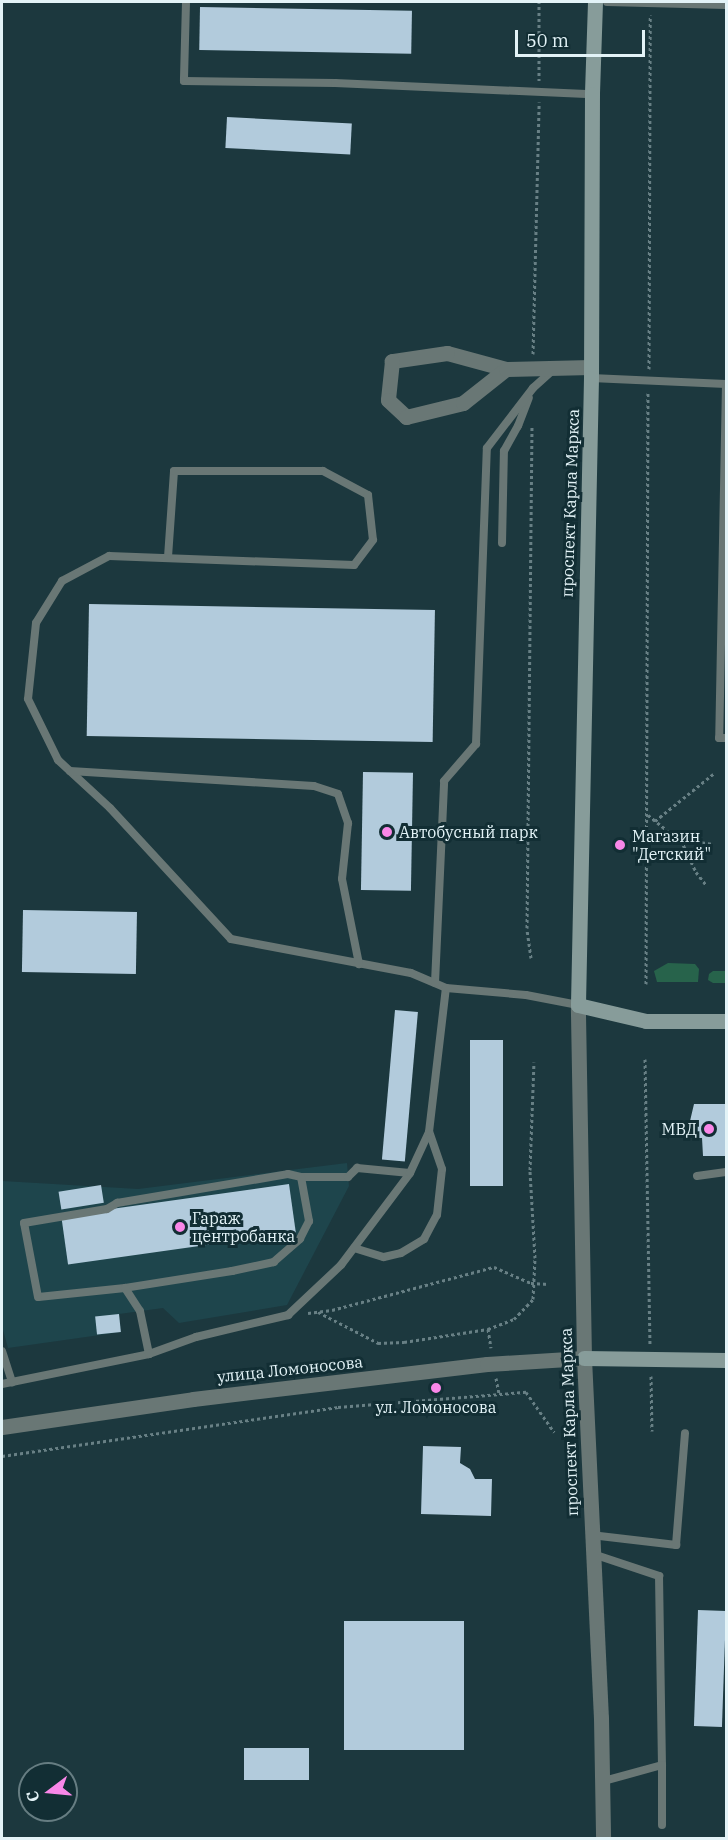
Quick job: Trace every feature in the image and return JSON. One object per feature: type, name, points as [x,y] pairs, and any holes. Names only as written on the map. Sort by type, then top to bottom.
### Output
[{"type":"main road","name":"проспект Карла Маркса","points":[[578,1005],[591,373],[592,94],[596,2]]},
{"type":"main road","points":[[578,1005],[646,1021],[726,1021]]},
{"type":"main road","points":[[584,1358],[726,1360]]},
{"type":"street","points":[[507,369],[464,403],[406,417],[388,400],[392,362],[447,353],[507,369],[555,368],[591,373]]},
{"type":"street","name":"проспект Карла Маркса","points":[[578,1005],[584,1358],[603,1781],[603,1839]]},
{"type":"street","name":"улица Ломоносова","points":[[2,1427],[193,1399],[487,1364],[584,1358]]},
{"type":"lane","points":[[186,2],[184,81],[335,83],[592,94]]},
{"type":"lane","points":[[607,2],[726,5]]},
{"type":"lane","points":[[435,983],[444,781],[476,744],[488,448],[533,388],[555,368]]},
{"type":"lane","points":[[591,373],[648,381],[726,384],[719,738],[726,738]]},
{"type":"lane","points":[[502,543],[504,451],[518,426],[533,388]]},
{"type":"lane","points":[[168,557],[174,471],[323,471],[368,495],[373,540],[354,565],[109,556],[62,581],[36,623],[28,699],[58,760],[110,808],[231,939],[411,973],[447,988],[526,995],[578,1005]]},
{"type":"lane","points":[[70,771],[314,786],[338,794],[348,823],[342,879],[360,964]]},
{"type":"lane","points":[[2,1384],[149,1354],[196,1337],[288,1316],[341,1265],[410,1173],[429,1132],[447,988]]},
{"type":"lane","points":[[354,1248],[384,1257],[401,1253],[424,1239],[437,1215],[442,1169],[429,1132]]},
{"type":"lane","points":[[301,1177],[309,1221],[300,1239],[274,1262],[125,1288],[38,1297],[24,1223],[107,1209],[117,1203],[288,1174],[301,1177],[348,1177],[357,1168],[410,1173]]},
{"type":"lane","points":[[698,1176],[726,1172]]},
{"type":"lane","points":[[125,1288],[140,1311],[149,1354]]},
{"type":"lane","points":[[2,1351],[12,1382]]},
{"type":"lane","points":[[591,1535],[676,1545],[685,1432]]},
{"type":"lane","points":[[592,1554],[659,1576],[663,1825]]},
{"type":"lane","points":[[603,1781],[662,1765]]},
{"type":"path","points":[[533,368],[539,2]]},
{"type":"path","points":[[646,984],[650,3]]},
{"type":"path","points":[[531,958],[527,928],[532,423]]},
{"type":"path","points":[[656,821],[713,774]]},
{"type":"path","points":[[647,814],[681,840],[696,872],[706,885]]},
{"type":"path","points":[[681,840],[712,844]]},
{"type":"path","points":[[645,1059],[651,1431]]},
{"type":"path","points":[[318,1312],[378,1343],[404,1342],[488,1329],[514,1319],[533,1299],[536,1258],[530,1170],[534,1062]]},
{"type":"path","points":[[288,1316],[318,1312],[494,1267],[534,1283],[549,1284]]},
{"type":"path","points":[[2,1456],[338,1407],[526,1392],[554,1431]]},
{"type":"shaded area","points":[[347,1163],[349,1186],[287,1305],[179,1323],[163,1308],[119,1314],[121,1332],[8,1348],[2,1326],[2,1181],[138,1189]]},
{"type":"green space","points":[[668,963],[695,964],[699,969],[698,982],[657,982],[654,971]]},
{"type":"green space","points":[[713,971],[726,971],[726,983],[713,983],[708,980],[709,974]]},
{"type":"building","points":[[200,7],[412,11],[411,54],[199,50]]},
{"type":"building","points":[[227,117],[352,124],[350,154],[225,148]]},
{"type":"building","points":[[89,604],[435,610],[433,742],[87,736]]},
{"type":"building","name":"Автобусный парк","points":[[363,772],[413,773],[411,891],[361,890]]},
{"type":"building","points":[[23,910],[137,912],[136,974],[22,972]]},
{"type":"building","points":[[395,1010],[418,1012],[405,1161],[382,1159]]},
{"type":"building","points":[[470,1040],[503,1040],[503,1186],[470,1186]]},
{"type":"building","name":"МВД","points":[[694,1104],[726,1104],[726,1156],[703,1156],[702,1138],[694,1138],[690,1121]]},
{"type":"building","name":"Гараж центробанка","points":[[289,1184],[296,1233],[68,1265],[61,1216]]},
{"type":"building","points":[[101,1185],[104,1203],[61,1210],[59,1192]]},
{"type":"building","points":[[119,1314],[121,1332],[97,1334],[95,1317]]},
{"type":"building","points":[[423,1446],[461,1447],[460,1463],[470,1469],[475,1479],[492,1479],[491,1516],[421,1514]]},
{"type":"building","points":[[698,1610],[726,1611],[722,1727],[694,1726]]},
{"type":"building","points":[[344,1621],[464,1621],[464,1750],[344,1750]]},
{"type":"building","points":[[244,1748],[309,1748],[309,1780],[244,1780]]},
{"type":"place","name":"Автобусный парк","points":[[387,832]]},
{"type":"place","name":"Магазин \"Детский\"","points":[[620,845]]},
{"type":"place","name":"МВД","points":[[709,1129]]},
{"type":"place","name":"Гараж центробанка","points":[[180,1227]]},
{"type":"place","name":"ул. Ломоносова","points":[[436,1388]]}]
